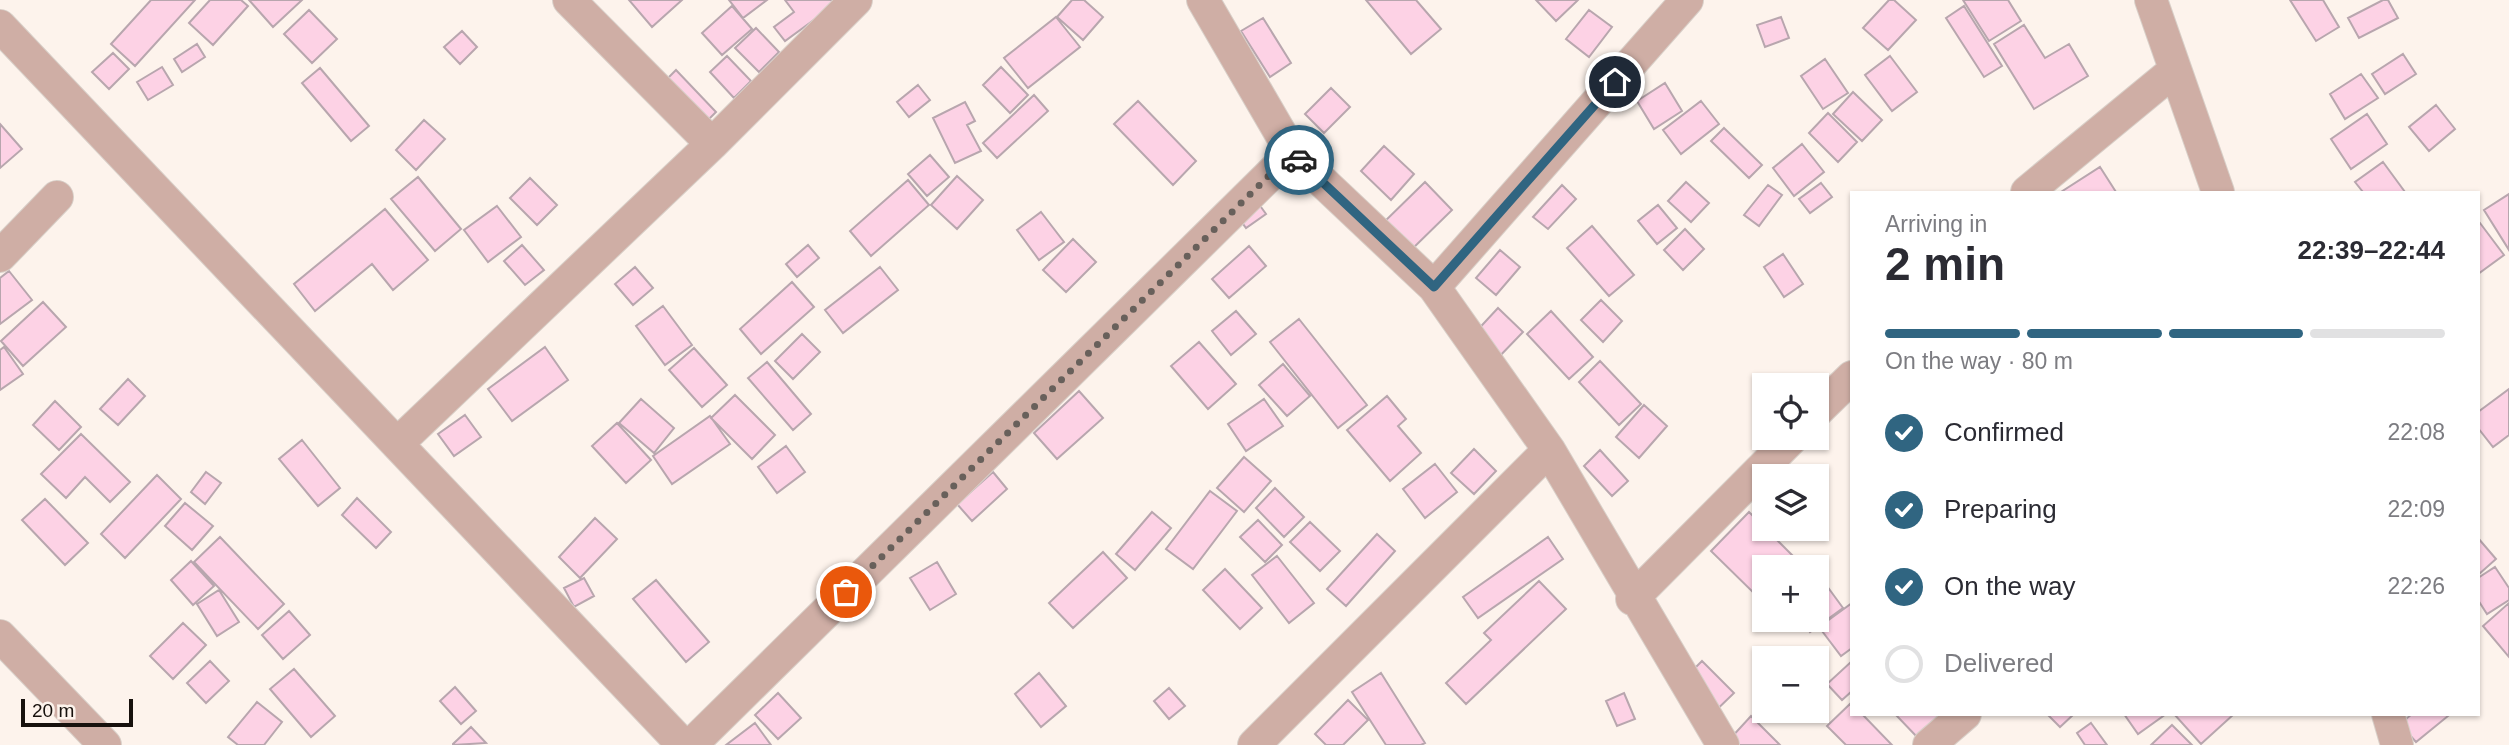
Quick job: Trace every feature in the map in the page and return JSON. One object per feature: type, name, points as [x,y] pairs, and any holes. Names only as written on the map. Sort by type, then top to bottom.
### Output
[{"type":"street","points":[[569,0],[712,144]]},
{"type":"street","points":[[397,444],[712,144],[856,0]]},
{"type":"street","points":[[1203,0],[1292,153],[1434,287],[1549,450],[1723,745]]},
{"type":"street","points":[[1434,287],[1687,0]]},
{"type":"street","points":[[2151,0],[2218,191]]},
{"type":"street","points":[[0,26],[683,745]]},
{"type":"street","points":[[2028,191],[2175,70]]},
{"type":"street","points":[[691,745],[1292,153]]},
{"type":"street","points":[[0,256],[57,197]]},
{"type":"street","points":[[1829,399],[1850,379]]},
{"type":"street","points":[[1263,741],[1549,450]]},
{"type":"street","points":[[1634,598],[1780,450]]},
{"type":"street","points":[[0,636],[105,745]]},
{"type":"street","points":[[1929,745],[1963,716]]},
{"type":"street","points":[[2389,716],[2397,745]]},
{"type":"building","points":[[151,0],[195,0],[135,66],[111,44]]},
{"type":"building","points":[[210,0],[241,0],[248,6],[213,45],[189,23]]},
{"type":"building","points":[[249,0],[302,0],[273,27]]},
{"type":"building","points":[[629,0],[682,0],[652,27]]},
{"type":"building","points":[[729,0],[767,0],[743,18]]},
{"type":"building","points":[[785,0],[834,0],[837,3],[785,41],[774,27],[794,12]]},
{"type":"building","points":[[1072,0],[1084,0],[1103,17],[1083,40],[1057,17]]},
{"type":"building","points":[[1366,0],[1416,0],[1441,29],[1411,54]]},
{"type":"building","points":[[1536,0],[1578,0],[1556,21]]},
{"type":"building","points":[[1889,0],[1894,0],[1916,20],[1888,50],[1863,28]]},
{"type":"building","points":[[1963,0],[2008,0],[2021,21],[1989,41]]},
{"type":"building","points":[[2290,0],[2323,0],[2339,27],[2316,41]]},
{"type":"building","points":[[2388,0],[2398,18],[2359,38],[2348,18]]},
{"type":"building","points":[[732,6],[752,29],[722,55],[702,33]]},
{"type":"building","points":[[1964,6],[2002,66],[1984,77],[1946,18]]},
{"type":"building","points":[[309,10],[337,39],[312,63],[284,34]]},
{"type":"building","points":[[1589,10],[1612,27],[1589,57],[1566,39]]},
{"type":"building","points":[[1056,17],[1080,47],[1028,88],[1004,58]]},
{"type":"building","points":[[1781,17],[1789,38],[1765,47],[1757,25]]},
{"type":"building","points":[[1263,18],[1291,63],[1270,77],[1241,31]]},
{"type":"building","points":[[2024,25],[2045,58],[2069,44],[2088,76],[2034,109],[1994,44]]},
{"type":"building","points":[[756,28],[779,52],[759,72],[735,48]]},
{"type":"building","points":[[462,31],[477,47],[460,64],[444,47]]},
{"type":"building","points":[[197,44],[205,57],[182,72],[174,59]]},
{"type":"building","points":[[113,53],[129,69],[109,89],[92,72]]},
{"type":"building","points":[[2403,54],[2416,74],[2385,94],[2372,74]]},
{"type":"building","points":[[727,56],[751,81],[734,98],[710,72]]},
{"type":"building","points":[[1890,56],[1917,92],[1892,111],[1865,75]]},
{"type":"building","points":[[1825,59],[1848,93],[1823,109],[1801,76]]},
{"type":"building","points":[[162,67],[173,85],[148,100],[137,82]]},
{"type":"building","points":[[1001,67],[1028,95],[1010,113],[983,85]]},
{"type":"building","points":[[320,68],[369,126],[351,141],[302,83]]},
{"type":"building","points":[[676,70],[716,112],[698,130],[658,88]]},
{"type":"building","points":[[2361,74],[2378,98],[2345,119],[2330,94]]},
{"type":"building","points":[[1665,83],[1682,111],[1654,129],[1637,101]]},
{"type":"building","points":[[918,85],[930,100],[909,117],[897,102]]},
{"type":"building","points":[[1331,88],[1350,107],[1324,133],[1305,114]]},
{"type":"building","points":[[1853,92],[1882,120],[1862,141],[1833,114]]},
{"type":"building","points":[[1034,95],[1048,111],[997,158],[983,143]]},
{"type":"building","points":[[1138,101],[1196,161],[1173,185],[1114,124]]},
{"type":"building","points":[[1701,101],[1719,124],[1681,154],[1663,130]]},
{"type":"building","points":[[965,102],[975,121],[967,125],[981,151],[955,163],[933,118]]},
{"type":"building","points":[[2436,105],[2455,129],[2429,151],[2409,127]]},
{"type":"building","points":[[1828,113],[1857,142],[1838,162],[1809,133]]},
{"type":"building","points":[[2367,114],[2387,144],[2351,169],[2331,139]]},
{"type":"building","points":[[424,120],[445,139],[416,170],[396,150]]},
{"type":"building","points":[[0,124],[22,149],[0,168]]},
{"type":"building","points":[[1724,128],[1762,165],[1749,178],[1711,141]]},
{"type":"building","points":[[1802,144],[1824,172],[1794,196],[1773,168]]},
{"type":"building","points":[[1384,146],[1414,174],[1391,200],[1361,171]]},
{"type":"building","points":[[930,155],[949,177],[927,196],[908,174]]},
{"type":"building","points":[[2383,162],[2404,191],[2362,191],[2355,182]]},
{"type":"building","points":[[2100,167],[2115,191],[2063,191]]},
{"type":"building","points":[[957,176],[983,200],[957,229],[931,205]]},
{"type":"building","points":[[418,177],[461,229],[435,251],[391,199]]},
{"type":"building","points":[[530,178],[557,205],[537,225],[510,198]]},
{"type":"building","points":[[908,180],[929,205],[871,256],[850,231]]},
{"type":"building","points":[[1425,182],[1452,210],[1407,254],[1380,226]]},
{"type":"building","points":[[1686,182],[1709,203],[1691,222],[1668,201]]},
{"type":"building","points":[[1821,183],[1832,197],[1810,213],[1799,199]]},
{"type":"building","points":[[1562,185],[1576,199],[1548,229],[1533,217]]},
{"type":"building","points":[[1768,185],[1782,195],[1759,226],[1744,215]]},
{"type":"building","points":[[2509,194],[2509,250],[2484,210]]},
{"type":"building","points":[[1253,196],[1266,214],[1246,228],[1233,210]]},
{"type":"building","points":[[1658,205],[1677,228],[1657,244],[1638,221]]},
{"type":"building","points":[[497,206],[521,237],[488,262],[464,230]]},
{"type":"building","points":[[385,209],[428,260],[393,290],[372,264],[315,311],[294,284]]},
{"type":"building","points":[[1041,212],[1064,242],[1039,260],[1017,230]]},
{"type":"building","points":[[2480,223],[2504,255],[2480,273]]},
{"type":"building","points":[[1592,226],[1634,275],[1609,296],[1567,248]]},
{"type":"building","points":[[1685,229],[1704,249],[1683,270],[1664,250]]},
{"type":"building","points":[[1073,239],[1096,262],[1066,292],[1043,270]]},
{"type":"building","points":[[522,245],[544,270],[525,285],[504,261]]},
{"type":"building","points":[[808,245],[819,258],[797,277],[786,264]]},
{"type":"building","points":[[1249,246],[1266,266],[1229,298],[1212,279]]},
{"type":"building","points":[[1500,250],[1520,267],[1496,295],[1476,278]]},
{"type":"building","points":[[1783,254],[1803,284],[1784,297],[1764,267]]},
{"type":"building","points":[[635,267],[653,288],[633,305],[615,284]]},
{"type":"building","points":[[880,267],[898,290],[843,333],[825,310]]},
{"type":"building","points":[[9,271],[32,300],[0,324],[0,278]]},
{"type":"building","points":[[792,282],[814,307],[761,354],[740,329]]},
{"type":"building","points":[[1601,300],[1622,321],[1603,342],[1581,320]]},
{"type":"building","points":[[43,302],[66,327],[23,366],[1,341]]},
{"type":"building","points":[[663,306],[692,345],[665,365],[636,326]]},
{"type":"building","points":[[1498,308],[1523,332],[1495,361],[1471,337]]},
{"type":"building","points":[[1236,311],[1256,334],[1231,355],[1212,331]]},
{"type":"building","points":[[1551,311],[1593,357],[1569,379],[1527,334]]},
{"type":"building","points":[[1299,319],[1367,405],[1338,428],[1270,342]]},
{"type":"building","points":[[802,334],[820,352],[793,379],[775,361]]},
{"type":"building","points":[[1199,342],[1236,384],[1208,409],[1171,366]]},
{"type":"building","points":[[4,347],[23,374],[0,390],[0,350]]},
{"type":"building","points":[[545,347],[568,380],[512,421],[488,389]]},
{"type":"building","points":[[694,348],[727,385],[702,407],[669,370]]},
{"type":"building","points":[[1600,361],[1641,404],[1619,425],[1579,382]]},
{"type":"building","points":[[767,362],[811,414],[793,430],[748,378]]},
{"type":"building","points":[[1283,364],[1310,396],[1287,416],[1259,385]]},
{"type":"building","points":[[128,379],[145,396],[118,425],[100,409]]},
{"type":"building","points":[[2509,389],[2509,435],[2493,447],[2480,431],[2480,411]]},
{"type":"building","points":[[1079,391],[1103,418],[1057,459],[1034,433]]},
{"type":"building","points":[[735,395],[775,435],[752,459],[711,418]]},
{"type":"building","points":[[1387,396],[1406,419],[1398,426],[1421,453],[1390,481],[1347,430]]},
{"type":"building","points":[[641,399],[674,428],[654,453],[619,423]]},
{"type":"building","points":[[1264,399],[1283,426],[1246,451],[1228,424]]},
{"type":"building","points":[[55,401],[81,427],[59,450],[33,425]]},
{"type":"building","points":[[1644,405],[1667,426],[1639,458],[1616,437]]},
{"type":"building","points":[[465,415],[481,437],[454,456],[438,434]]},
{"type":"building","points":[[710,416],[730,444],[672,484],[653,456]]},
{"type":"building","points":[[617,423],[651,460],[626,483],[592,446]]},
{"type":"building","points":[[81,434],[130,482],[110,502],[85,477],[66,498],[41,474]]},
{"type":"building","points":[[302,440],[340,488],[318,506],[279,459]]},
{"type":"building","points":[[786,446],[805,472],[777,493],[758,467]]},
{"type":"building","points":[[1474,449],[1496,471],[1474,494],[1451,473]]},
{"type":"building","points":[[1600,450],[1628,481],[1612,496],[1584,466]]},
{"type":"building","points":[[1244,457],[1271,481],[1244,512],[1217,488]]},
{"type":"building","points":[[1435,464],[1457,492],[1425,518],[1403,489]]},
{"type":"building","points":[[206,472],[221,483],[205,504],[191,492]]},
{"type":"building","points":[[993,472],[1007,489],[972,521],[957,504]]},
{"type":"building","points":[[157,475],[181,499],[125,558],[101,534]]},
{"type":"building","points":[[1275,488],[1304,517],[1284,537],[1256,508]]},
{"type":"building","points":[[1210,491],[1237,511],[1193,569],[1166,549]]},
{"type":"building","points":[[357,498],[391,532],[376,548],[342,515]]},
{"type":"building","points":[[45,499],[88,543],[65,565],[22,520]]},
{"type":"building","points":[[185,503],[213,526],[192,550],[165,526]]},
{"type":"building","points":[[1152,512],[1171,528],[1135,570],[1116,554]]},
{"type":"building","points":[[1749,512],[1752,515],[1752,541],[1778,541],[1792,555],[1752,555],[1752,591],[1711,551]]},
{"type":"building","points":[[595,518],[617,539],[580,578],[559,557]]},
{"type":"building","points":[[1258,520],[1282,545],[1265,562],[1240,537]]},
{"type":"building","points":[[1310,522],[1340,551],[1320,571],[1290,542]]},
{"type":"building","points":[[1377,534],[1395,551],[1346,606],[1327,589]]},
{"type":"building","points":[[220,537],[284,604],[258,629],[194,562]]},
{"type":"building","points":[[1548,537],[1563,559],[1478,618],[1463,597]]},
{"type":"building","points":[[2480,540],[2496,559],[2480,573]]},
{"type":"building","points":[[1103,552],[1127,578],[1073,628],[1049,603]]},
{"type":"building","points":[[1277,556],[1314,603],[1289,623],[1252,575]]},
{"type":"building","points":[[191,561],[214,586],[193,605],[171,580]]},
{"type":"building","points":[[937,562],[956,594],[930,610],[910,578]]},
{"type":"building","points":[[2495,567],[2509,588],[2509,600],[2487,614],[2480,603],[2480,577]]},
{"type":"building","points":[[1225,569],[1262,608],[1240,629],[1203,590]]},
{"type":"building","points":[[584,578],[594,596],[574,607],[564,588]]},
{"type":"building","points":[[656,580],[709,642],[686,662],[633,599]]},
{"type":"building","points":[[1539,581],[1566,609],[1466,704],[1446,683],[1491,640],[1484,633]]},
{"type":"building","points":[[1829,589],[1843,608],[1829,618]]},
{"type":"building","points":[[219,590],[239,622],[217,636],[197,604]]},
{"type":"building","points":[[2509,603],[2509,657],[2483,626]]},
{"type":"building","points":[[1850,604],[1850,649],[1841,656],[1823,632],[1829,632],[1829,620]]},
{"type":"building","points":[[289,611],[310,635],[283,659],[262,635]]},
{"type":"building","points":[[183,623],[206,645],[173,679],[150,656]]},
{"type":"building","points":[[210,661],[229,681],[206,703],[187,683]]},
{"type":"building","points":[[1702,661],[1734,693],[1707,719],[1676,687]]},
{"type":"building","points":[[1850,663],[1850,693],[1842,700],[1829,686],[1829,682]]},
{"type":"building","points":[[294,669],[335,716],[311,737],[270,689]]},
{"type":"building","points":[[1039,673],[1066,706],[1041,727],[1015,694]]},
{"type":"building","points":[[1381,673],[1425,743],[1386,745],[1352,692]]},
{"type":"building","points":[[455,687],[476,711],[461,724],[440,701]]},
{"type":"building","points":[[1169,688],[1185,706],[1169,719],[1154,701]]},
{"type":"building","points":[[778,693],[801,718],[778,739],[755,715]]},
{"type":"building","points":[[1624,693],[1635,719],[1617,726],[1606,701]]},
{"type":"building","points":[[1348,700],[1368,720],[1343,745],[1326,745],[1315,734]]},
{"type":"building","points":[[257,702],[282,722],[264,745],[238,745],[228,737]]},
{"type":"building","points":[[1850,704],[1850,716],[1864,716],[1892,745],[1846,745],[1827,726]]},
{"type":"building","points":[[1751,716],[1752,723],[1758,723],[1780,745],[1734,745],[1729,740]]},
{"type":"building","points":[[1897,716],[1943,716],[1919,739]]},
{"type":"building","points":[[2049,716],[2072,716],[2060,727]]},
{"type":"building","points":[[2125,716],[2163,716],[2138,734]]},
{"type":"building","points":[[2176,716],[2232,716],[2201,744]]},
{"type":"building","points":[[2410,716],[2448,716],[2416,742],[2400,724]]},
{"type":"building","points":[[755,723],[771,745],[726,745]]},
{"type":"building","points":[[2091,723],[2107,745],[2085,745],[2077,733]]},
{"type":"building","points":[[2172,725],[2192,745],[2151,745]]},
{"type":"building","points":[[471,727],[486,743],[453,745],[453,744]]},
{"type":"way so far","points":[[846,592],[1292,153],[1299,160]]},
{"type":"route","points":[[1299,160],[1434,287],[1615,82]]}]
